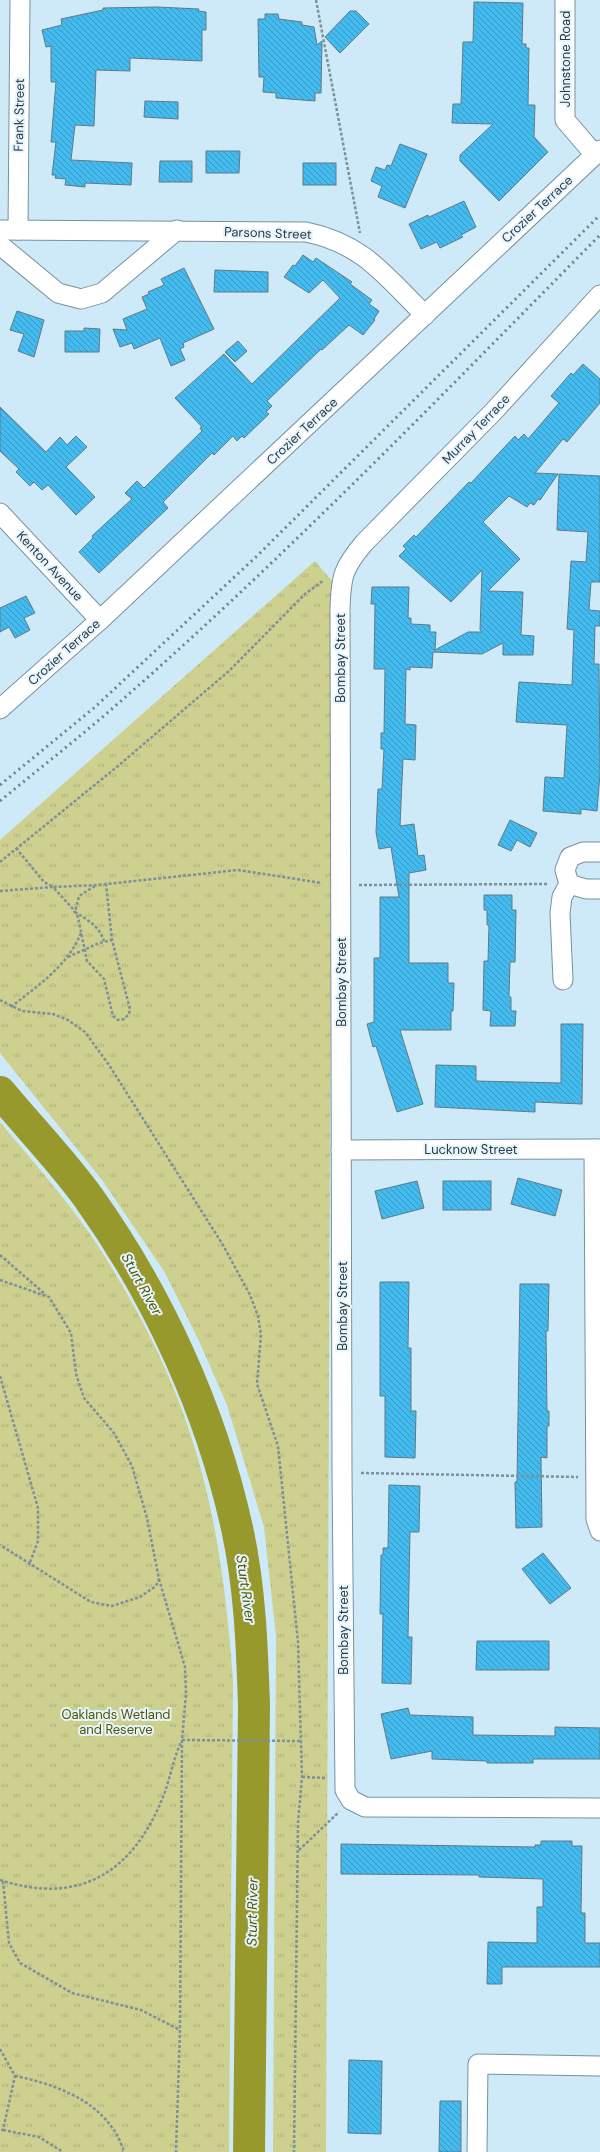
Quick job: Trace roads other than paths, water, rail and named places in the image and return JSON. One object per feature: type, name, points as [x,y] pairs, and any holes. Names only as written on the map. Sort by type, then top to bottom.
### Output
[{"type":"street","name":"Frank Street","points":[[9,230],[20,0]]},
{"type":"street","name":"Johnstone Road","points":[[565,0],[565,120],[597,152]]},
{"type":"street","name":"Crozier Terrace","points":[[0,709],[100,620],[597,152]]},
{"type":"street","name":"Parsons Street","points":[[9,230],[306,232],[325,236],[342,243],[365,256],[425,315]]},
{"type":"street","points":[[0,245],[58,293],[81,299],[102,293],[177,230]]},
{"type":"street","name":"Murray Terrace","points":[[350,561],[364,543],[494,411],[600,295]]},
{"type":"street","name":"Kenton Avenue","points":[[0,513],[100,620]]},
{"type":"street","name":"Bombay Street","points":[[350,561],[344,569],[340,609],[342,1472],[345,1790],[351,1800],[365,1807],[600,1808]]},
{"type":"street","points":[[600,852],[584,852],[570,857],[565,870],[570,884],[586,890],[600,890]]},
{"type":"street","points":[[563,980],[560,913],[562,897],[570,884]]},
{"type":"street","points":[[597,1149],[595,1478],[596,1520],[600,1531]]},
{"type":"street","name":"Lucknow Street","points":[[342,1150],[597,1149]]},
{"type":"street","points":[[477,2152],[478,2064],[600,2066]]},
{"type":"waterway","name":"Sturt River","points":[[0,1092],[78,1183],[137,1273],[179,1355],[197,1397],[213,1440],[237,1528],[248,1594],[254,1705],[249,2152]]},
{"type":"railway","points":[[0,785],[95,707],[258,555],[600,215]]},
{"type":"railway","points":[[0,801],[106,714],[234,599],[358,479],[600,235]]},
{"type":"park label","name":"Oaklands Wetland and Reserve","points":[[116,1722]]}]
